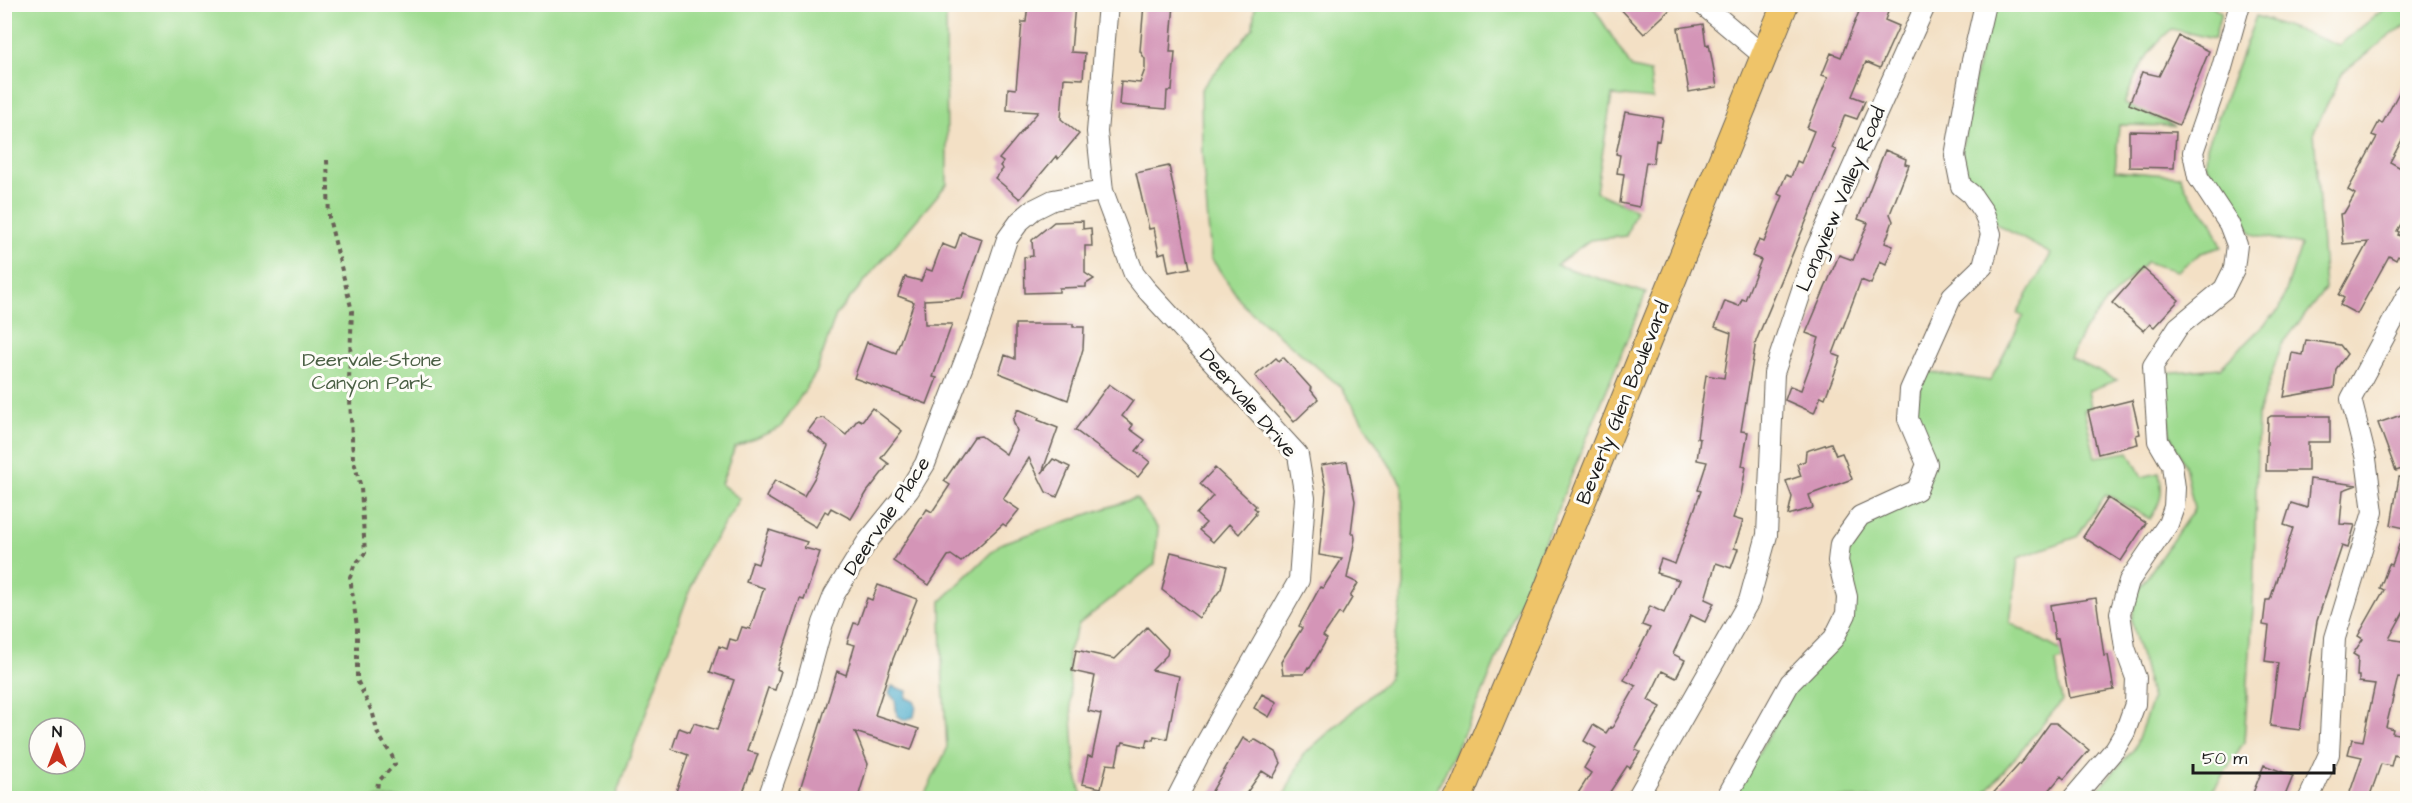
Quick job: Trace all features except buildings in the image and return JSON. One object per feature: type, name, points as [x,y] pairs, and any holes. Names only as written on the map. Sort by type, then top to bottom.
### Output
[{"type":"main road","name":"Beverly Glen Boulevard","points":[[1456,798],[1463,788],[1543,599],[1785,4]]},
{"type":"street","name":"Deervale Drive","points":[[1107,4],[1097,132],[1104,191],[1134,274],[1298,455],[1305,498],[1299,580],[1197,757],[1177,798]]},
{"type":"street","points":[[1702,4],[1764,57]]},
{"type":"street","name":"Longview Valley Road","points":[[1637,798],[1749,601],[1767,534],[1774,373],[1815,251],[1926,4]]},
{"type":"street","points":[[1726,798],[1790,683],[1834,638],[1846,614],[1847,597],[1838,561],[1839,544],[1860,516],[1917,490],[1927,464],[1908,419],[1910,390],[1952,296],[1983,266],[1991,234],[1984,213],[1971,194],[1961,186],[1955,156],[1971,65],[1985,4]]},
{"type":"street","points":[[2073,798],[2115,749],[2135,704],[2136,678],[2126,648],[2120,612],[2129,580],[2168,524],[2174,507],[2175,488],[2172,465],[2158,441],[2153,366],[2178,327],[2224,289],[2234,269],[2237,245],[2229,224],[2198,177],[2193,152],[2221,71],[2240,4]]},
{"type":"street","name":"Deervale Place","points":[[768,798],[803,697],[823,623],[834,595],[867,542],[909,490],[925,464],[979,324],[1007,239],[1020,221],[1033,210],[1053,200],[1104,191]]},
{"type":"street","points":[[2309,798],[2329,754],[2335,638],[2373,512],[2366,459],[2351,399],[2408,293]]},
{"type":"path","points":[[327,160],[329,218],[352,311],[349,380],[353,458],[361,488],[365,553],[354,566],[350,577],[357,627],[357,680],[373,714],[378,734],[392,756],[394,764],[378,782],[376,798]]},
{"type":"green space","name":"Deervale-Stone Canyon Park","points":[[5,4],[946,5],[947,184],[836,315],[816,373],[780,428],[735,447],[721,484],[740,499],[700,562],[615,798],[5,798]]},
{"type":"green space","points":[[1255,4],[1592,5],[1632,68],[1650,72],[1653,99],[1612,95],[1596,192],[1636,210],[1626,236],[1590,240],[1556,265],[1646,293],[1481,697],[1433,798],[1283,798],[1303,755],[1389,679],[1404,585],[1402,485],[1342,388],[1244,306],[1211,258],[1202,153],[1201,89],[1253,28]]},
{"type":"green space","points":[[1989,5],[2211,5],[2221,12],[2214,39],[2172,29],[2149,54],[2137,73],[2124,104],[2175,126],[2119,125],[2115,171],[2180,176],[2190,196],[2211,221],[2222,247],[2201,253],[2177,271],[2146,262],[2106,303],[2085,329],[2070,358],[2117,380],[2088,391],[2091,407],[2084,410],[2095,457],[2129,452],[2142,477],[2159,473],[2161,492],[2159,502],[2150,519],[2106,494],[2077,537],[2018,558],[2010,623],[2058,649],[2069,648],[2071,657],[2056,662],[2062,701],[1981,798],[1733,798],[1798,682],[1835,648],[1845,546],[1867,518],[1921,494],[1914,414],[1924,371],[1990,381],[2023,317],[2017,313],[2051,254],[1996,224],[1965,176],[1960,157]]},
{"type":"green space","points":[[2389,5],[2407,5],[2407,23],[2343,72],[2314,131],[2325,289],[2281,346],[2258,414],[2253,608],[2244,742],[2208,798],[2090,798],[2134,749],[2152,700],[2131,620],[2138,590],[2194,509],[2185,465],[2170,435],[2163,373],[2220,368],[2280,309],[2301,245],[2252,234],[2206,164],[2207,147],[2256,16],[2339,45]]},
{"type":"green space","points":[[1136,498],[1158,529],[1155,564],[1079,624],[1068,653],[1075,766],[1082,798],[923,798],[947,749],[941,601],[1000,544]]},
{"type":"water","points":[[892,686],[907,691],[906,698],[914,701],[916,706],[914,717],[905,720],[897,716],[895,700],[889,693]]}]
